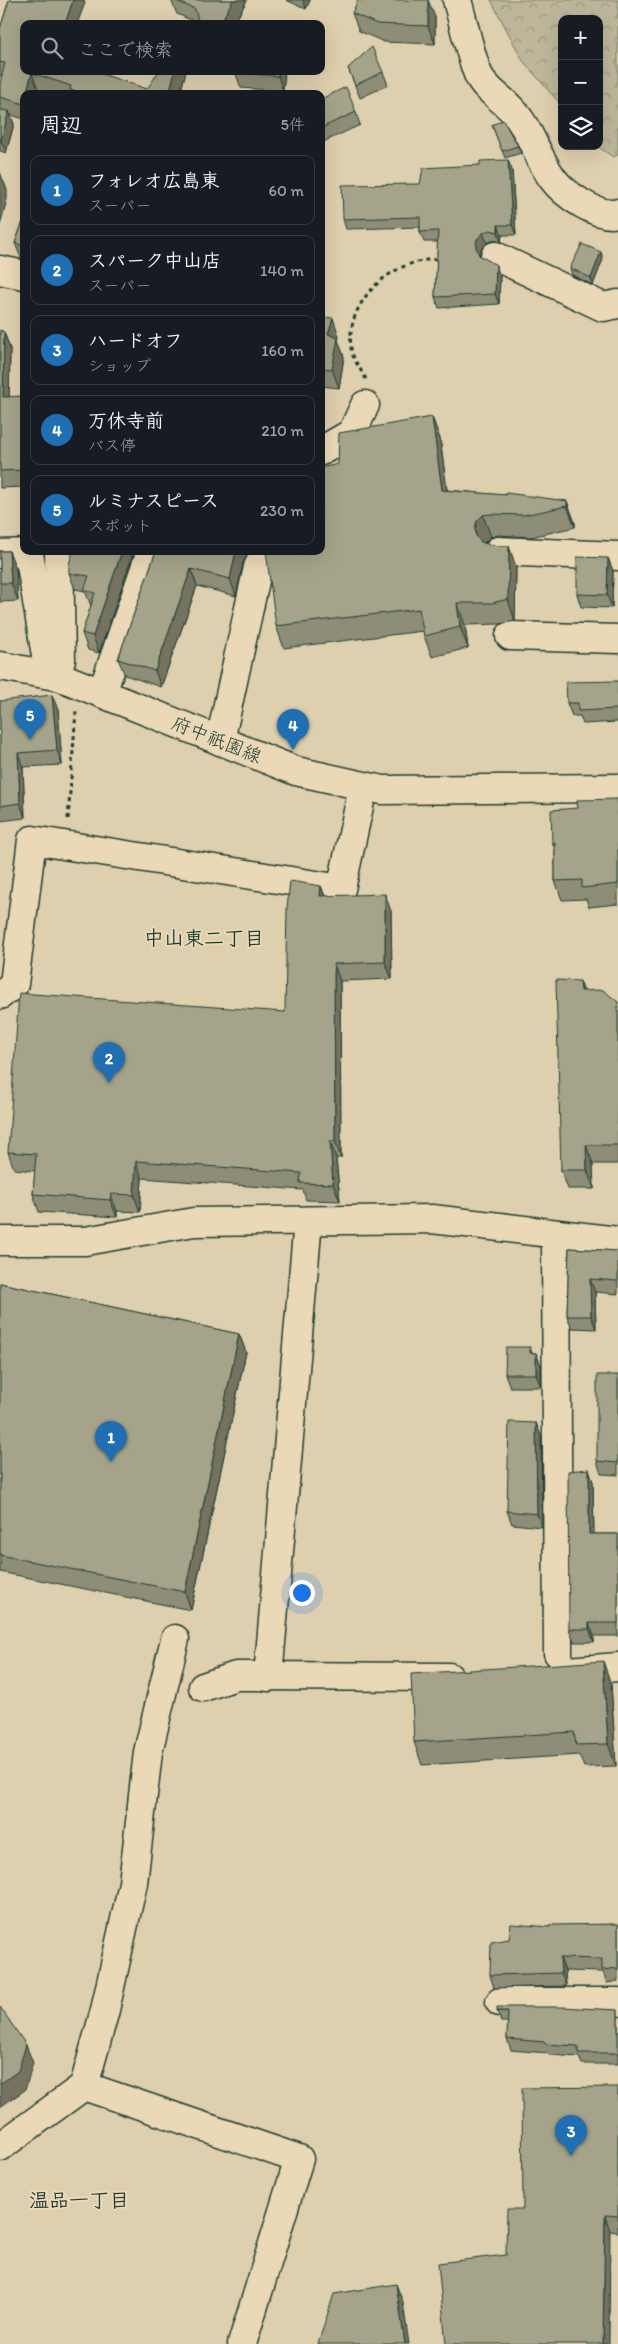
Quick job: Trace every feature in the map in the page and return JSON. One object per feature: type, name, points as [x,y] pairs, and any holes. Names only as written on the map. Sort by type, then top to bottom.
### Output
[{"type":"street","points":[[458,0],[478,75],[489,90],[512,109],[525,126],[553,180],[579,201],[601,213],[618,213]]},
{"type":"street","points":[[495,256],[603,307],[618,304]]},
{"type":"street","points":[[0,270],[20,274]]},
{"type":"street","points":[[325,449],[352,433],[365,405]]},
{"type":"street","points":[[498,551],[618,556]]},
{"type":"street","points":[[0,554],[20,554]]},
{"type":"street","points":[[29,555],[73,682]]},
{"type":"street","points":[[59,555],[73,682]]},
{"type":"street","points":[[73,682],[149,555]]},
{"type":"street","points":[[220,741],[258,567],[263,555]]},
{"type":"street","points":[[510,636],[618,639]]},
{"type":"street","name":"府中祇園線","points":[[0,666],[73,682],[296,771],[363,788],[382,790],[618,788]]},
{"type":"street","points":[[0,995],[14,984],[32,840],[341,889],[363,788]]},
{"type":"street","points":[[0,1241],[85,1241],[194,1222],[432,1219],[618,1241]]},
{"type":"street","points":[[268,1677],[308,1221]]},
{"type":"street","points":[[556,1234],[550,1663],[618,1667]]},
{"type":"street","points":[[0,2147],[84,2086],[105,2010],[133,1883],[148,1752],[175,1639]]},
{"type":"street","points":[[203,1687],[236,1676],[474,1678]]},
{"type":"street","points":[[500,2002],[618,2002]]},
{"type":"street","points":[[84,2086],[300,2159],[242,2344]]},
{"type":"path","points":[[365,405],[370,388],[351,350],[352,324],[367,293],[390,273],[421,261],[449,259]]},
{"type":"path","points":[[66,845],[73,682]]},
{"type":"green space","points":[[491,0],[618,0],[618,155],[613,157],[603,150],[603,15],[558,15],[558,101],[523,61]]},
{"type":"building","points":[[9,0],[73,0],[66,20],[20,20],[20,75],[31,75],[27,90],[20,90],[20,103],[0,97],[0,83],[5,63],[0,62],[0,29]]},
{"type":"building","points":[[174,0],[233,0],[222,20],[198,20],[195,9]]},
{"type":"building","points":[[358,0],[428,0],[428,26],[377,24],[352,13]]},
{"type":"building","points":[[372,47],[383,72],[355,85],[348,68]]},
{"type":"building","points":[[38,75],[105,75],[147,89],[156,75],[174,75],[170,90],[70,90],[71,86]]},
{"type":"building","points":[[346,87],[356,112],[325,126],[325,97]]},
{"type":"building","points":[[0,110],[9,111],[1,140],[0,140]]},
{"type":"building","points":[[503,120],[518,146],[502,151],[492,125]]},
{"type":"building","points":[[508,160],[512,225],[498,225],[498,232],[490,230],[483,233],[477,239],[476,247],[479,255],[496,265],[495,294],[435,297],[438,231],[420,232],[420,217],[343,219],[342,185],[420,184],[423,168],[480,165],[480,161]]},
{"type":"building","points":[[20,230],[20,245],[15,243]]},
{"type":"building","points":[[582,244],[601,252],[591,278],[570,268]]},
{"type":"building","points":[[325,317],[333,318],[328,334],[338,338],[332,369],[325,368]]},
{"type":"building","points":[[0,330],[4,332],[3,397],[20,396],[20,470],[0,471]]},
{"type":"building","points":[[432,417],[442,490],[506,495],[506,493],[567,501],[567,506],[524,515],[483,515],[477,521],[476,536],[481,542],[490,545],[509,546],[508,599],[492,603],[457,603],[460,627],[424,636],[419,609],[276,626],[267,555],[325,555],[325,467],[338,464],[339,433]]},
{"type":"building","points":[[0,551],[9,551],[11,583],[0,583]]},
{"type":"building","points":[[72,555],[121,555],[93,636],[82,633],[95,593],[84,590],[89,576],[69,573]]},
{"type":"building","points":[[155,555],[235,555],[230,579],[191,569],[155,671],[118,659]]},
{"type":"building","points":[[577,557],[608,558],[607,595],[577,594]]},
{"type":"building","points":[[618,681],[618,709],[578,711],[578,703],[567,703],[566,682]]},
{"type":"building","points":[[52,695],[57,750],[18,753],[20,803],[0,806],[0,701]]},
{"type":"building","points":[[618,799],[618,884],[582,888],[582,880],[555,881],[555,842],[552,842],[551,810],[578,808],[577,800]]},
{"type":"building","points":[[290,881],[321,886],[320,896],[385,894],[385,962],[334,964],[335,1141],[330,1141],[333,1184],[300,1183],[301,1173],[136,1161],[134,1195],[111,1194],[110,1200],[33,1194],[36,1154],[8,1152],[19,993],[285,1012],[287,908]]},
{"type":"building","points":[[556,980],[580,981],[581,991],[603,990],[618,1002],[618,1145],[586,1145],[587,1170],[561,1170]]},
{"type":"building","points":[[569,1248],[618,1251],[618,1281],[590,1279],[591,1316],[567,1316]]},
{"type":"building","points":[[0,1283],[239,1334],[185,1592],[0,1555]]},
{"type":"building","points":[[506,1347],[530,1347],[530,1353],[536,1353],[536,1374],[505,1374]]},
{"type":"building","points":[[597,1375],[618,1375],[618,1463],[597,1461]]},
{"type":"building","points":[[509,1422],[536,1423],[537,1514],[507,1511]]},
{"type":"building","points":[[589,1469],[589,1534],[618,1534],[618,1623],[589,1623],[589,1629],[569,1629],[568,1471]]},
{"type":"building","points":[[603,1661],[608,1744],[576,1745],[574,1732],[414,1742],[411,1674]]},
{"type":"building","points":[[511,1924],[550,1927],[550,1925],[618,1924],[618,1968],[602,1970],[602,1959],[560,1958],[561,1973],[490,1975],[491,1942],[509,1939]]},
{"type":"building","points":[[0,2007],[26,2045],[18,2071],[0,2084]]},
{"type":"building","points":[[497,2007],[562,2007],[618,2010],[618,2053],[578,2053],[578,2046],[507,2039],[508,2011],[497,2011]]},
{"type":"building","points":[[618,2087],[618,2216],[605,2215],[603,2344],[446,2344],[438,2263],[506,2255],[507,2209],[523,2209],[522,2088]]},
{"type":"building","points":[[396,2284],[405,2344],[318,2344],[334,2294]]},
{"type":"place","name":"ルミナスピース","points":[[30,740]]},
{"type":"place","name":"万休寺前","points":[[293,750]]},
{"type":"place","name":"スパーク中山店","points":[[109,1083]]},
{"type":"place","name":"フォレオ広島東","points":[[111,1462]]},
{"type":"place","name":"ハードオフ","points":[[571,2156]]},
{"type":"district","name":"中山東二丁目","points":[[204,938]]},
{"type":"district","name":"温品一丁目","points":[[79,2200]]}]
